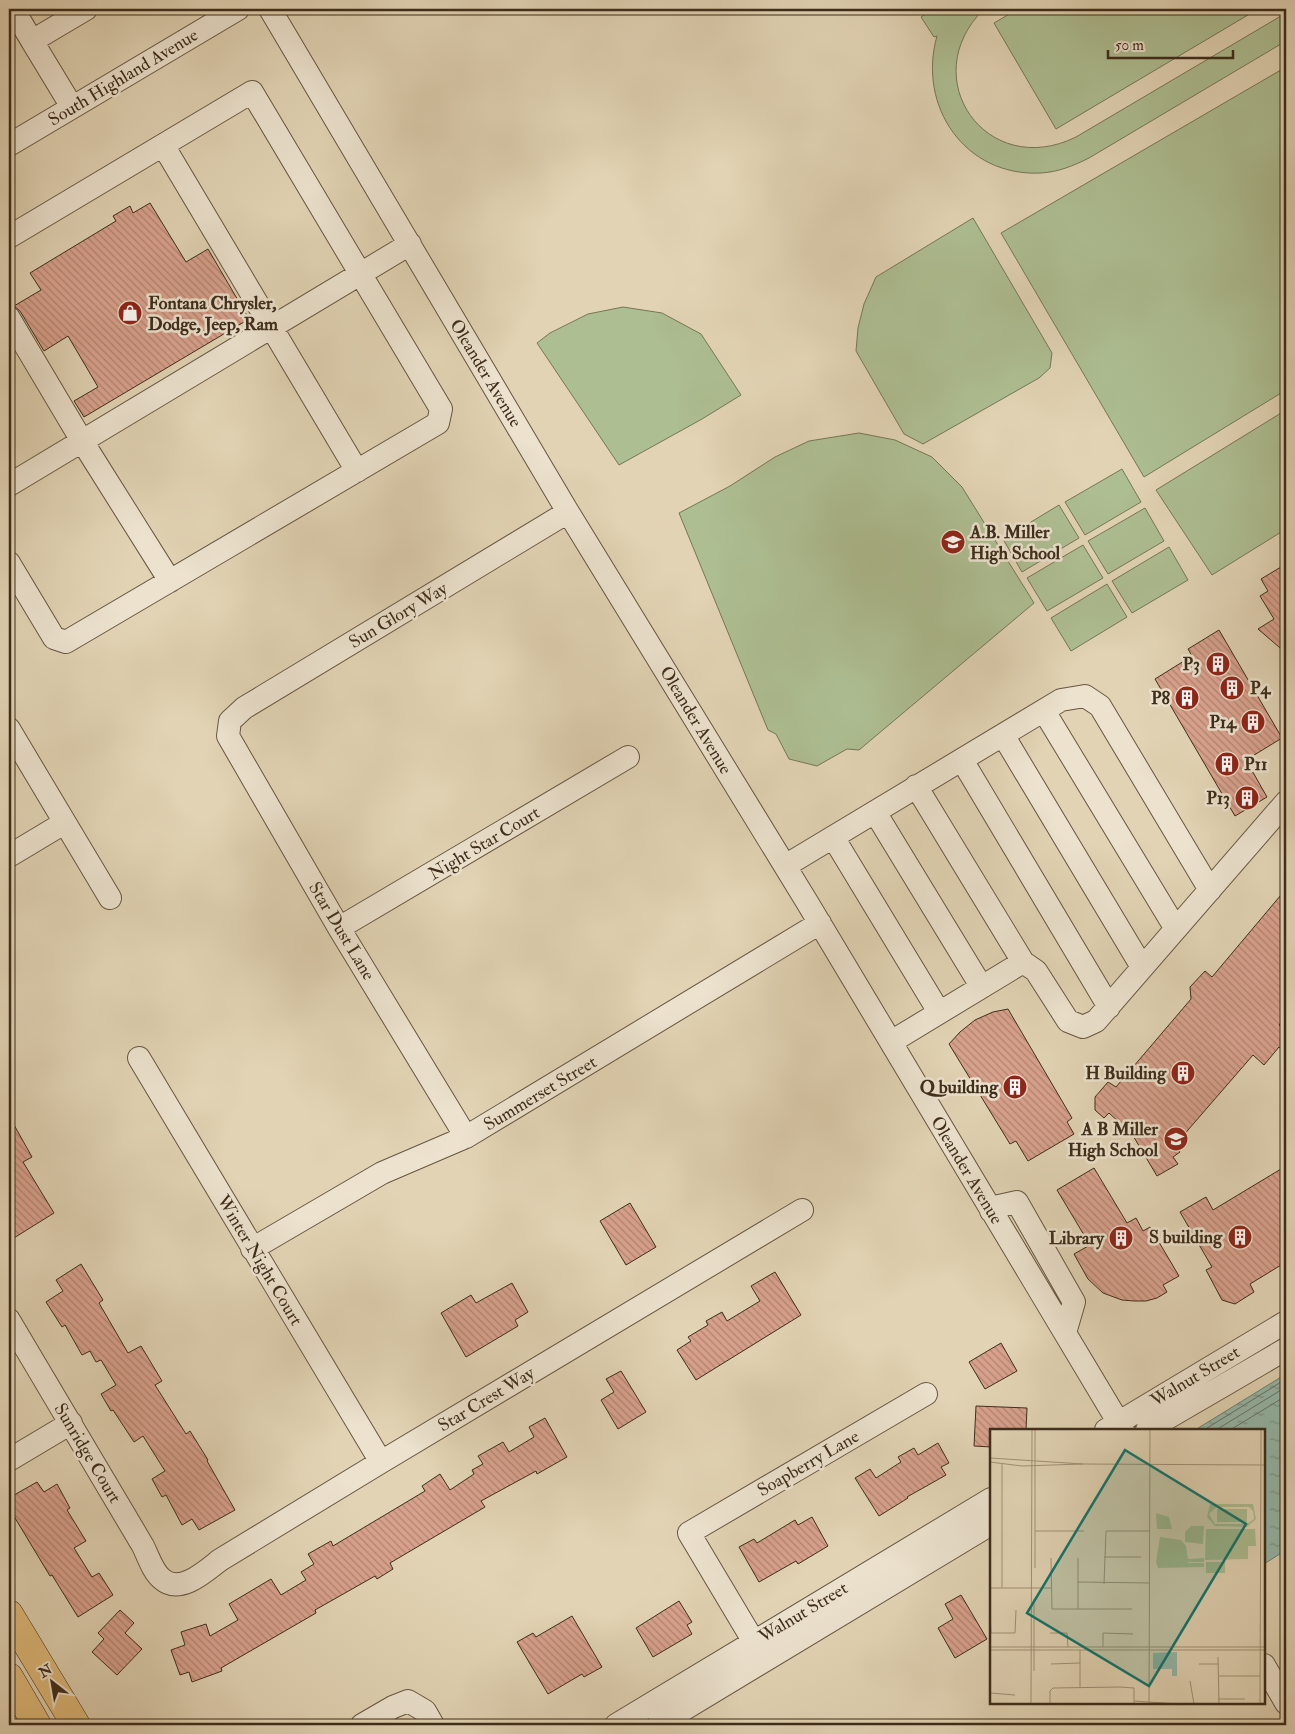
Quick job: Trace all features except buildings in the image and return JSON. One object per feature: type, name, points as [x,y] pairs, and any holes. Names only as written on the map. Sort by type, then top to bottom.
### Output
[{"type":"main road","points":[[9,1614],[76,1725]]},
{"type":"main road","points":[[9,1677],[37,1725]]},
{"type":"street","points":[[13,9],[72,108]]},
{"type":"street","points":[[32,41],[86,9]]},
{"type":"street","name":"South Highland Avenue","points":[[9,145],[238,9]]},
{"type":"street","name":"Oleander Avenue","points":[[270,9],[568,512],[820,923],[1065,1333],[1115,1428]]},
{"type":"street","points":[[9,237],[252,92],[441,409],[438,423],[66,642],[54,638],[9,563]]},
{"type":"street","points":[[163,145],[357,471]]},
{"type":"street","points":[[9,485],[410,244]]},
{"type":"street","points":[[9,318],[82,441],[170,581]]},
{"type":"street","name":"Sun Glory Way","points":[[230,721],[244,708],[568,512]]},
{"type":"street","points":[[785,866],[1061,700],[1085,696],[1100,706],[1210,890]]},
{"type":"street","points":[[1044,710],[1176,929]]},
{"type":"street","name":"Star Dust Lane","points":[[230,721],[228,736],[340,928],[466,1137]]},
{"type":"street","points":[[9,729],[110,898]]},
{"type":"street","points":[[1003,735],[1142,967]]},
{"type":"street","name":"Night Star Court","points":[[340,928],[628,757]]},
{"type":"street","points":[[962,760],[1109,1007]]},
{"type":"street","points":[[916,786],[1023,962],[1036,971],[1068,1021],[1083,1027],[1096,1021],[1109,1007],[1286,802]]},
{"type":"street","points":[[875,812],[982,986]]},
{"type":"street","points":[[9,856],[64,823]]},
{"type":"street","points":[[833,837],[939,1012]]},
{"type":"street","name":"Summerset Street","points":[[252,1249],[382,1173],[466,1137],[820,923]]},
{"type":"street","points":[[890,1042],[1023,962]]},
{"type":"street","name":"Winter Night Court","points":[[139,1058],[381,1462]]},
{"type":"street","name":"Star Crest Way","points":[[169,1584],[176,1585],[200,1576],[220,1560],[381,1462],[802,1210]]},
{"type":"street","name":"Sunridge Court","points":[[9,1320],[143,1546],[157,1573],[161,1579],[169,1584]]},
{"type":"street","name":"Walnut Street","points":[[1115,1428],[1286,1322]]},
{"type":"street","name":"Walnut Street","points":[[1149,1429],[1286,1349]]},
{"type":"street","name":"Soapberry Lane","points":[[754,1642],[689,1533],[926,1394]]},
{"type":"street","points":[[9,1460],[71,1423]]},
{"type":"street","name":"Walnut Street","points":[[616,1725],[990,1500]]},
{"type":"street","name":"Walnut Street","points":[[658,1725],[990,1525]]},
{"type":"street","points":[[1265,1667],[1286,1703]]},
{"type":"street","points":[[362,1725],[393,1706],[408,1701],[424,1711],[433,1725]]},
{"type":"shaded area","points":[[934,9],[984,9],[964,36],[956,64],[959,91],[970,115],[989,134],[1014,145],[1044,147],[1076,137],[1286,13],[1286,41],[1083,161],[1065,168],[1041,173],[1014,171],[990,163],[969,150],[953,132],[941,111],[934,88],[933,62],[937,36],[934,37],[921,17]]},
{"type":"shaded area","points":[[1018,9],[1258,9],[1056,129],[994,23]]},
{"type":"shaded area","points":[[1286,67],[1286,390],[1144,477],[1001,233]]},
{"type":"shaded area","points":[[973,218],[1052,353],[1050,368],[1039,378],[923,444],[904,434],[856,351],[858,328],[864,304],[876,277]]},
{"type":"shaded area","points":[[623,307],[662,313],[701,334],[741,395],[619,465],[537,343],[550,333],[588,314]]},
{"type":"shaded area","points":[[1286,410],[1286,529],[1212,575],[1156,490]]},
{"type":"shaded area","points":[[859,433],[895,440],[932,457],[962,487],[1034,603],[859,750],[847,749],[817,766],[789,759],[776,734],[768,730],[679,513],[730,486],[775,457],[809,441]]},
{"type":"shaded area","points":[[1122,469],[1141,502],[1085,535],[1065,502]]},
{"type":"shaded area","points":[[1059,505],[1079,538],[1022,572],[1003,539]]},
{"type":"shaded area","points":[[1145,508],[1164,541],[1108,574],[1088,541]]},
{"type":"shaded area","points":[[1083,545],[1103,578],[1047,611],[1027,578]]},
{"type":"shaded area","points":[[1169,547],[1188,580],[1132,613],[1112,581]]},
{"type":"shaded area","points":[[1107,584],[1127,617],[1071,651],[1051,618]]},
{"type":"water","points":[[1286,1374],[1286,1550],[1265,1563],[1265,1429],[1197,1429]]},
{"type":"place","name":"Fontana Chrysler, Dodge, Jeep, Ram","points":[[130,313]]},
{"type":"place","name":"A.B. Miller High School","points":[[953,542]]},
{"type":"place","name":"P3","points":[[1218,664]]},
{"type":"place","name":"P4","points":[[1232,688]]},
{"type":"place","name":"P8","points":[[1187,698]]},
{"type":"place","name":"P14","points":[[1253,722]]},
{"type":"place","name":"P11","points":[[1227,764]]},
{"type":"place","name":"P13","points":[[1247,798]]},
{"type":"place","name":"H Building","points":[[1183,1073]]},
{"type":"place","name":"Q building","points":[[1015,1087]]},
{"type":"place","name":"A B Miller High School","points":[[1176,1139]]},
{"type":"place","name":"S building","points":[[1240,1237]]},
{"type":"place","name":"Library","points":[[1121,1238]]}]
